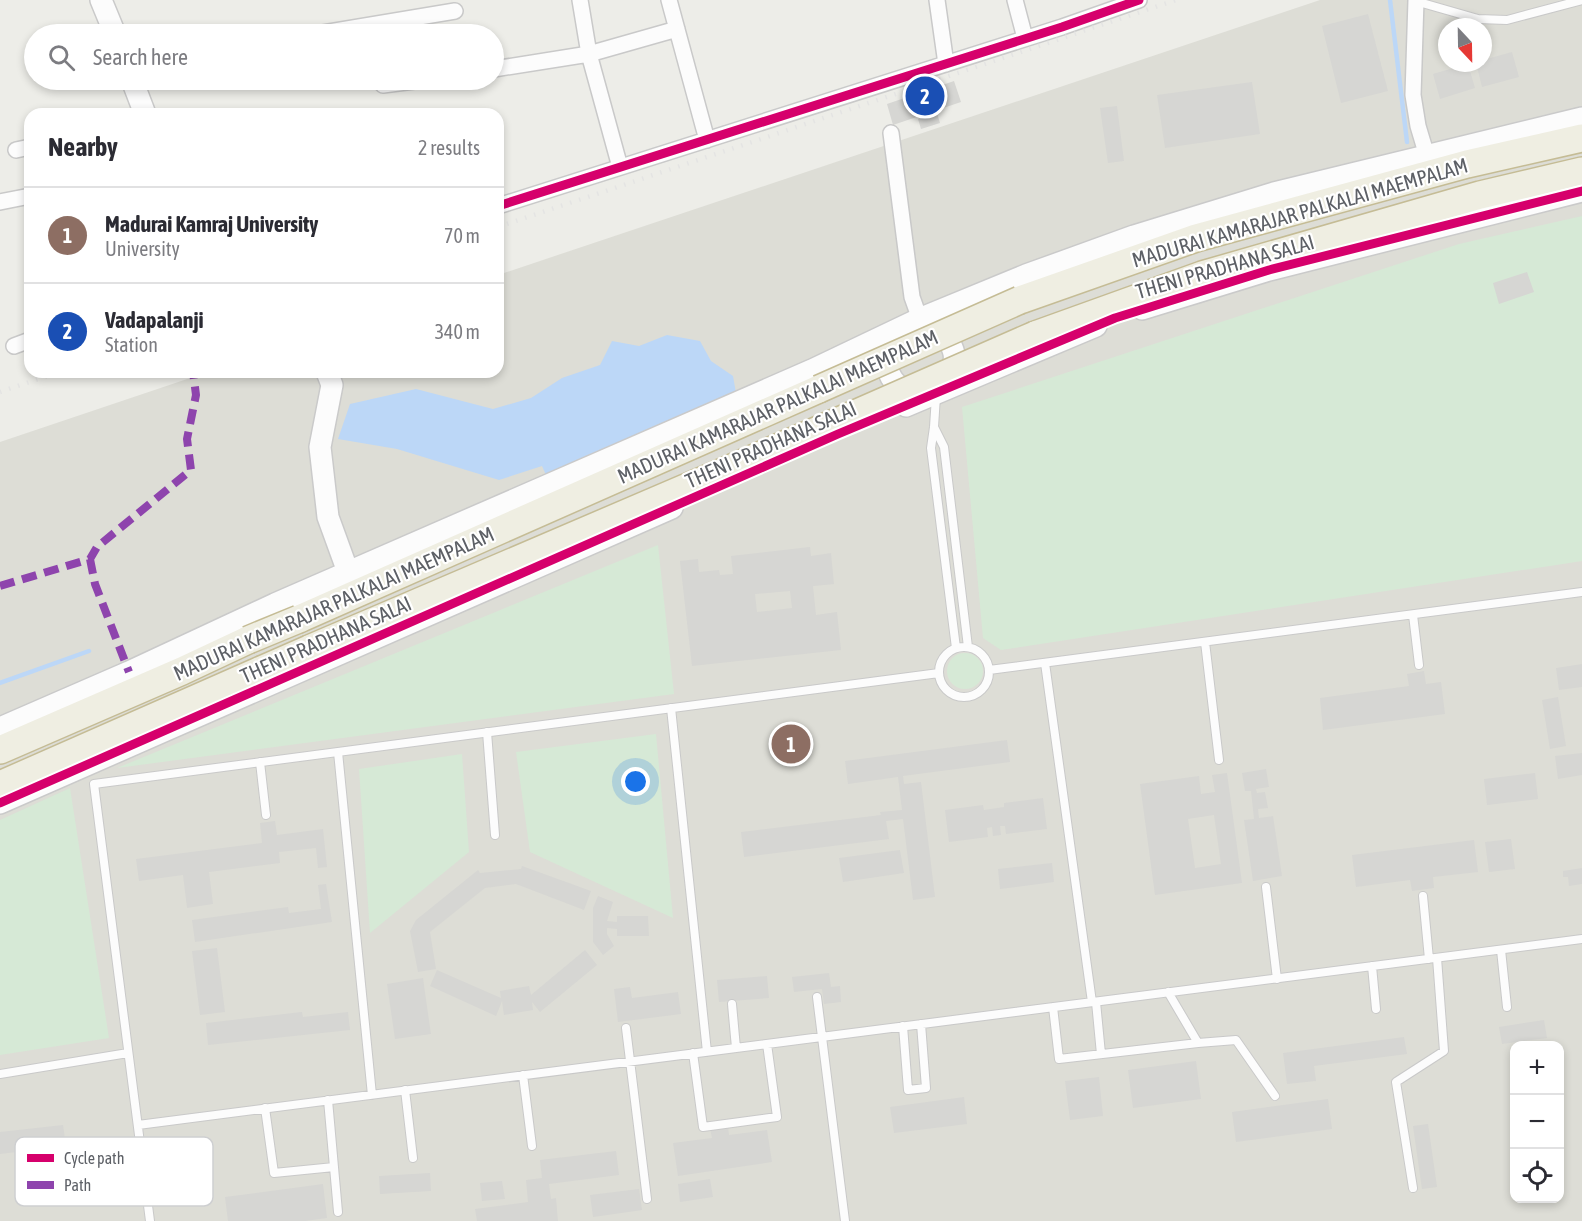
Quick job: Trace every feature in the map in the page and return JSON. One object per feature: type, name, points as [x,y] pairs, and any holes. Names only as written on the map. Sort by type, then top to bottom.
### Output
[{"type":"highway","name":"MADURAI KAMARAJAR PALKALAI MAEMPALAM","points":[[0,750],[1020,300],[1196,238],[1467,164],[1582,138]]},
{"type":"highway","name":"MADURAI KAMARAJAR PALKALAI MAEMPALAM","points":[[0,785],[1035,335],[1202,275],[1480,195],[1582,171]]},
{"type":"street","points":[[580,0],[589,54],[620,167]]},
{"type":"street","points":[[669,0],[707,140]]},
{"type":"street","points":[[937,0],[946,64]]},
{"type":"street","points":[[1015,0],[1025,38]]},
{"type":"street","points":[[504,204],[946,64],[1138,0]]},
{"type":"street","points":[[105,1],[111,24]]},
{"type":"street","points":[[1415,1],[1413,95],[1418,126],[1427,156]]},
{"type":"street","points":[[377,24],[455,11]]},
{"type":"street","points":[[504,67],[589,54],[677,29]]},
{"type":"street","points":[[138,90],[143,108]]},
{"type":"street","points":[[0,728],[868,343],[924,327],[943,334],[950,342],[954,352],[955,364],[932,386],[901,388],[892,380],[886,358],[894,345],[924,327],[943,309],[1026,275],[1145,233],[1274,193],[1582,118]]},
{"type":"street","points":[[891,133],[912,297],[924,327]]},
{"type":"street","name":"THENI PRADHANA SALAI","points":[[0,803],[900,408],[932,386],[975,377],[1115,318],[1258,274],[1582,191]]},
{"type":"street","points":[[0,202],[24,197]]},
{"type":"street","points":[[14,346],[24,342]]},
{"type":"street","points":[[868,343],[894,345]]},
{"type":"street","points":[[329,378],[332,385],[320,447],[328,517],[348,572]]},
{"type":"street","points":[[262,610],[290,675]]},
{"type":"lane","points":[[1415,1],[1478,19],[1507,20],[1582,0]]},
{"type":"lane","points":[[932,386],[934,427],[931,448],[956,648]]},
{"type":"lane","points":[[934,427],[944,447],[968,647]]},
{"type":"lane","points":[[989,670],[1582,592]]},
{"type":"lane","points":[[1413,615],[1419,665]]},
{"type":"lane","points":[[1205,642],[1219,759]]},
{"type":"lane","points":[[956,648],[974,648],[987,660],[989,677],[984,688],[975,695],[958,696],[947,691],[941,681],[939,673],[943,659],[946,654],[956,648]]},
{"type":"lane","points":[[1045,663],[1101,1054]]},
{"type":"lane","points":[[140,1137],[94,784],[939,673]]},
{"type":"lane","points":[[671,708],[707,1052]]},
{"type":"lane","points":[[487,732],[495,835]]},
{"type":"lane","points":[[338,752],[372,1095]]},
{"type":"lane","points":[[260,762],[266,815]]},
{"type":"lane","points":[[1266,887],[1277,979]]},
{"type":"lane","points":[[1413,1188],[1396,1082],[1444,1052],[1423,896]]},
{"type":"lane","points":[[138,1125],[1582,939]]},
{"type":"lane","points":[[1501,950],[1507,1007]]},
{"type":"lane","points":[[1372,966],[1376,1009]]},
{"type":"lane","points":[[1168,992],[1198,1043]]},
{"type":"lane","points":[[817,997],[844,1221]]},
{"type":"lane","points":[[732,1004],[736,1048]]},
{"type":"lane","points":[[1053,1007],[1059,1059],[1236,1040],[1275,1096]]},
{"type":"lane","points":[[903,1026],[908,1090],[926,1088],[921,1024]]},
{"type":"lane","points":[[626,1028],[647,1199]]},
{"type":"lane","points":[[693,1053],[704,1127],[777,1117],[767,1044]]},
{"type":"lane","points":[[0,1074],[128,1053]]},
{"type":"lane","points":[[523,1075],[532,1146]]},
{"type":"lane","points":[[405,1090],[413,1158]]},
{"type":"lane","points":[[328,1100],[338,1212]]},
{"type":"lane","points":[[265,1108],[274,1173],[334,1167]]},
{"type":"lane","points":[[148,1206],[150,1221]]},
{"type":"shaded area","points":[[1320,0],[1582,0],[1582,1221],[0,1221],[0,442],[190,378],[504,378],[504,273]]},
{"type":"green space","points":[[1582,216],[1582,561],[1001,650],[983,638],[962,407],[1459,244]]},
{"type":"green space","points":[[658,545],[674,694],[117,768]]},
{"type":"green space","points":[[965,653],[978,658],[983,671],[978,684],[965,689],[952,684],[947,671],[952,658]]},
{"type":"green space","points":[[656,734],[673,918],[530,852],[516,752]]},
{"type":"green space","points":[[462,754],[469,852],[370,933],[359,769]]},
{"type":"green space","points":[[70,788],[109,1038],[0,1055],[0,820]]},
{"type":"water","points":[[667,335],[700,341],[711,361],[733,376],[736,393],[546,475],[542,466],[499,480],[397,449],[338,439],[350,404],[416,389],[493,409],[531,398],[562,378],[600,365],[612,341],[639,346]]},
{"type":"building","points":[[1368,14],[1388,91],[1341,103],[1322,26]]},
{"type":"building","points":[[1512,52],[1519,77],[1482,87],[1478,72],[1492,72],[1492,58]]},
{"type":"building","points":[[1470,72],[1475,88],[1440,99],[1433,74]]},
{"type":"building","points":[[954,81],[961,102],[893,125],[887,104]]},
{"type":"building","points":[[1252,82],[1260,134],[1165,148],[1157,95]]},
{"type":"building","points":[[1117,106],[1124,161],[1108,163],[1100,108]]},
{"type":"building","points":[[937,113],[940,123],[921,129],[918,119]]},
{"type":"building","points":[[1527,272],[1534,292],[1499,304],[1493,283]]},
{"type":"building","points":[[810,547],[811,556],[831,553],[834,584],[813,586],[816,615],[837,612],[841,650],[692,666],[680,561],[698,559],[699,572],[719,570],[720,575],[733,574],[731,556]],"holes":[[[790,591],[792,608],[757,612],[755,594]]]},
{"type":"building","points":[[1582,664],[1582,687],[1559,690],[1556,668]]},
{"type":"building","points":[[1424,671],[1426,684],[1441,682],[1445,714],[1323,730],[1320,698],[1409,686],[1407,674]]},
{"type":"building","points":[[1558,697],[1566,746],[1550,749],[1542,700]]},
{"type":"building","points":[[1007,740],[1010,762],[903,776],[904,784],[921,782],[935,897],[913,900],[903,819],[886,821],[889,839],[744,857],[741,832],[881,815],[880,812],[902,810],[898,777],[848,784],[845,761]]},
{"type":"building","points":[[1582,753],[1582,775],[1558,779],[1555,756]]},
{"type":"building","points":[[1266,769],[1269,787],[1256,789],[1257,793],[1265,792],[1268,808],[1258,809],[1259,818],[1273,816],[1282,876],[1253,881],[1244,820],[1254,819],[1251,791],[1245,791],[1242,773]]},
{"type":"building","points":[[1227,773],[1242,883],[1155,895],[1140,784],[1199,776],[1201,794],[1215,792],[1212,775]],"holes":[[[1214,815],[1221,864],[1195,868],[1188,819]]]},
{"type":"building","points":[[1535,773],[1538,799],[1487,805],[1484,779]]},
{"type":"building","points":[[1043,798],[1047,829],[1006,834],[1005,826],[1000,826],[1001,835],[993,836],[992,827],[987,828],[988,837],[949,842],[945,810],[983,805],[984,810],[1004,807],[1004,803]]},
{"type":"building","points":[[275,821],[277,835],[323,829],[327,867],[318,868],[316,848],[279,852],[280,863],[209,872],[213,904],[187,908],[183,875],[139,881],[136,859],[262,843],[260,823]]},
{"type":"building","points":[[1511,839],[1515,869],[1489,872],[1485,842]]},
{"type":"building","points":[[1474,840],[1478,872],[1433,877],[1434,888],[1412,891],[1410,880],[1356,887],[1352,855]]},
{"type":"building","points":[[900,850],[904,873],[843,882],[839,858]]},
{"type":"building","points":[[1052,863],[1054,882],[1000,889],[998,869]]},
{"type":"building","points":[[522,866],[591,891],[584,910],[516,884],[485,888],[430,932],[436,969],[418,972],[410,931],[416,920],[478,870],[480,873],[521,869]]},
{"type":"building","points":[[1582,868],[1582,884],[1569,886],[1568,877],[1563,877],[1563,871]]},
{"type":"building","points":[[326,884],[332,922],[195,942],[192,920],[288,907],[289,913],[321,909],[318,885]]},
{"type":"building","points":[[598,896],[613,902],[607,921],[617,922],[617,916],[648,916],[649,936],[617,936],[617,929],[607,928],[607,934],[614,946],[603,955],[593,942],[593,908]]},
{"type":"building","points":[[217,948],[225,1012],[200,1015],[192,951]]},
{"type":"building","points":[[585,950],[597,965],[540,1012],[532,1002],[533,1010],[504,1015],[502,1001],[496,1016],[430,986],[437,970],[501,998],[500,991],[529,986],[531,995]]},
{"type":"building","points":[[829,973],[831,987],[840,986],[841,1002],[824,1004],[822,989],[794,992],[792,977]]},
{"type":"building","points":[[767,976],[769,998],[719,1002],[717,980]]},
{"type":"building","points":[[423,978],[431,1034],[395,1039],[387,984]]},
{"type":"building","points":[[630,987],[632,998],[678,992],[681,1014],[618,1022],[614,989]]},
{"type":"building","points":[[302,1012],[303,1017],[348,1012],[350,1030],[208,1045],[206,1023]]},
{"type":"building","points":[[1544,1020],[1547,1038],[1510,1041],[1510,1043],[1502,1044],[1499,1027]]},
{"type":"building","points":[[1404,1037],[1407,1054],[1314,1066],[1316,1081],[1287,1084],[1283,1053]]},
{"type":"building","points":[[1196,1061],[1201,1099],[1133,1108],[1128,1070]]},
{"type":"building","points":[[1099,1077],[1103,1116],[1070,1120],[1065,1081]]},
{"type":"building","points":[[964,1097],[967,1124],[894,1133],[890,1107]]},
{"type":"building","points":[[1328,1099],[1332,1129],[1236,1142],[1232,1112]]},
{"type":"building","points":[[1428,1124],[1437,1187],[1422,1189],[1413,1126]]},
{"type":"building","points":[[63,1125],[65,1137],[15,1137],[15,1152],[0,1154],[0,1132]]},
{"type":"building","points":[[728,1126],[729,1135],[767,1130],[772,1162],[678,1176],[673,1143],[712,1138],[710,1128]]},
{"type":"building","points":[[616,1151],[619,1175],[549,1184],[551,1199],[556,1198],[558,1221],[477,1221],[475,1209],[528,1202],[526,1180],[542,1178],[540,1160]]},
{"type":"building","points":[[430,1173],[431,1191],[380,1194],[379,1176]]},
{"type":"building","points":[[710,1179],[713,1197],[680,1202],[678,1184]]},
{"type":"building","points":[[502,1181],[505,1199],[482,1201],[480,1183]]},
{"type":"building","points":[[323,1184],[327,1218],[305,1221],[228,1221],[225,1197]]},
{"type":"building","points":[[639,1189],[642,1210],[593,1217],[590,1195]]},
{"type":"waterway","points":[[1390,0],[1407,142]]},
{"type":"waterway","points":[[0,683],[89,651]]},
{"type":"railway","points":[[504,225],[1176,0]]},
{"type":"railway","points":[[0,392],[41,378]]},
{"type":"marked path","points":[[0,586],[90,559],[97,547],[191,470],[187,439],[196,395],[194,378]]},
{"type":"marked path","points":[[90,559],[95,584],[129,672]]},
{"type":"cycle path","points":[[504,204],[1062,27],[1139,0]]},
{"type":"cycle path","points":[[0,803],[838,434],[1115,318],[1269,270],[1582,191]]},
{"type":"place","name":"Vadapalanji","points":[[925,96]]},
{"type":"place","name":"Madurai Kamraj University","points":[[791,744]]}]
